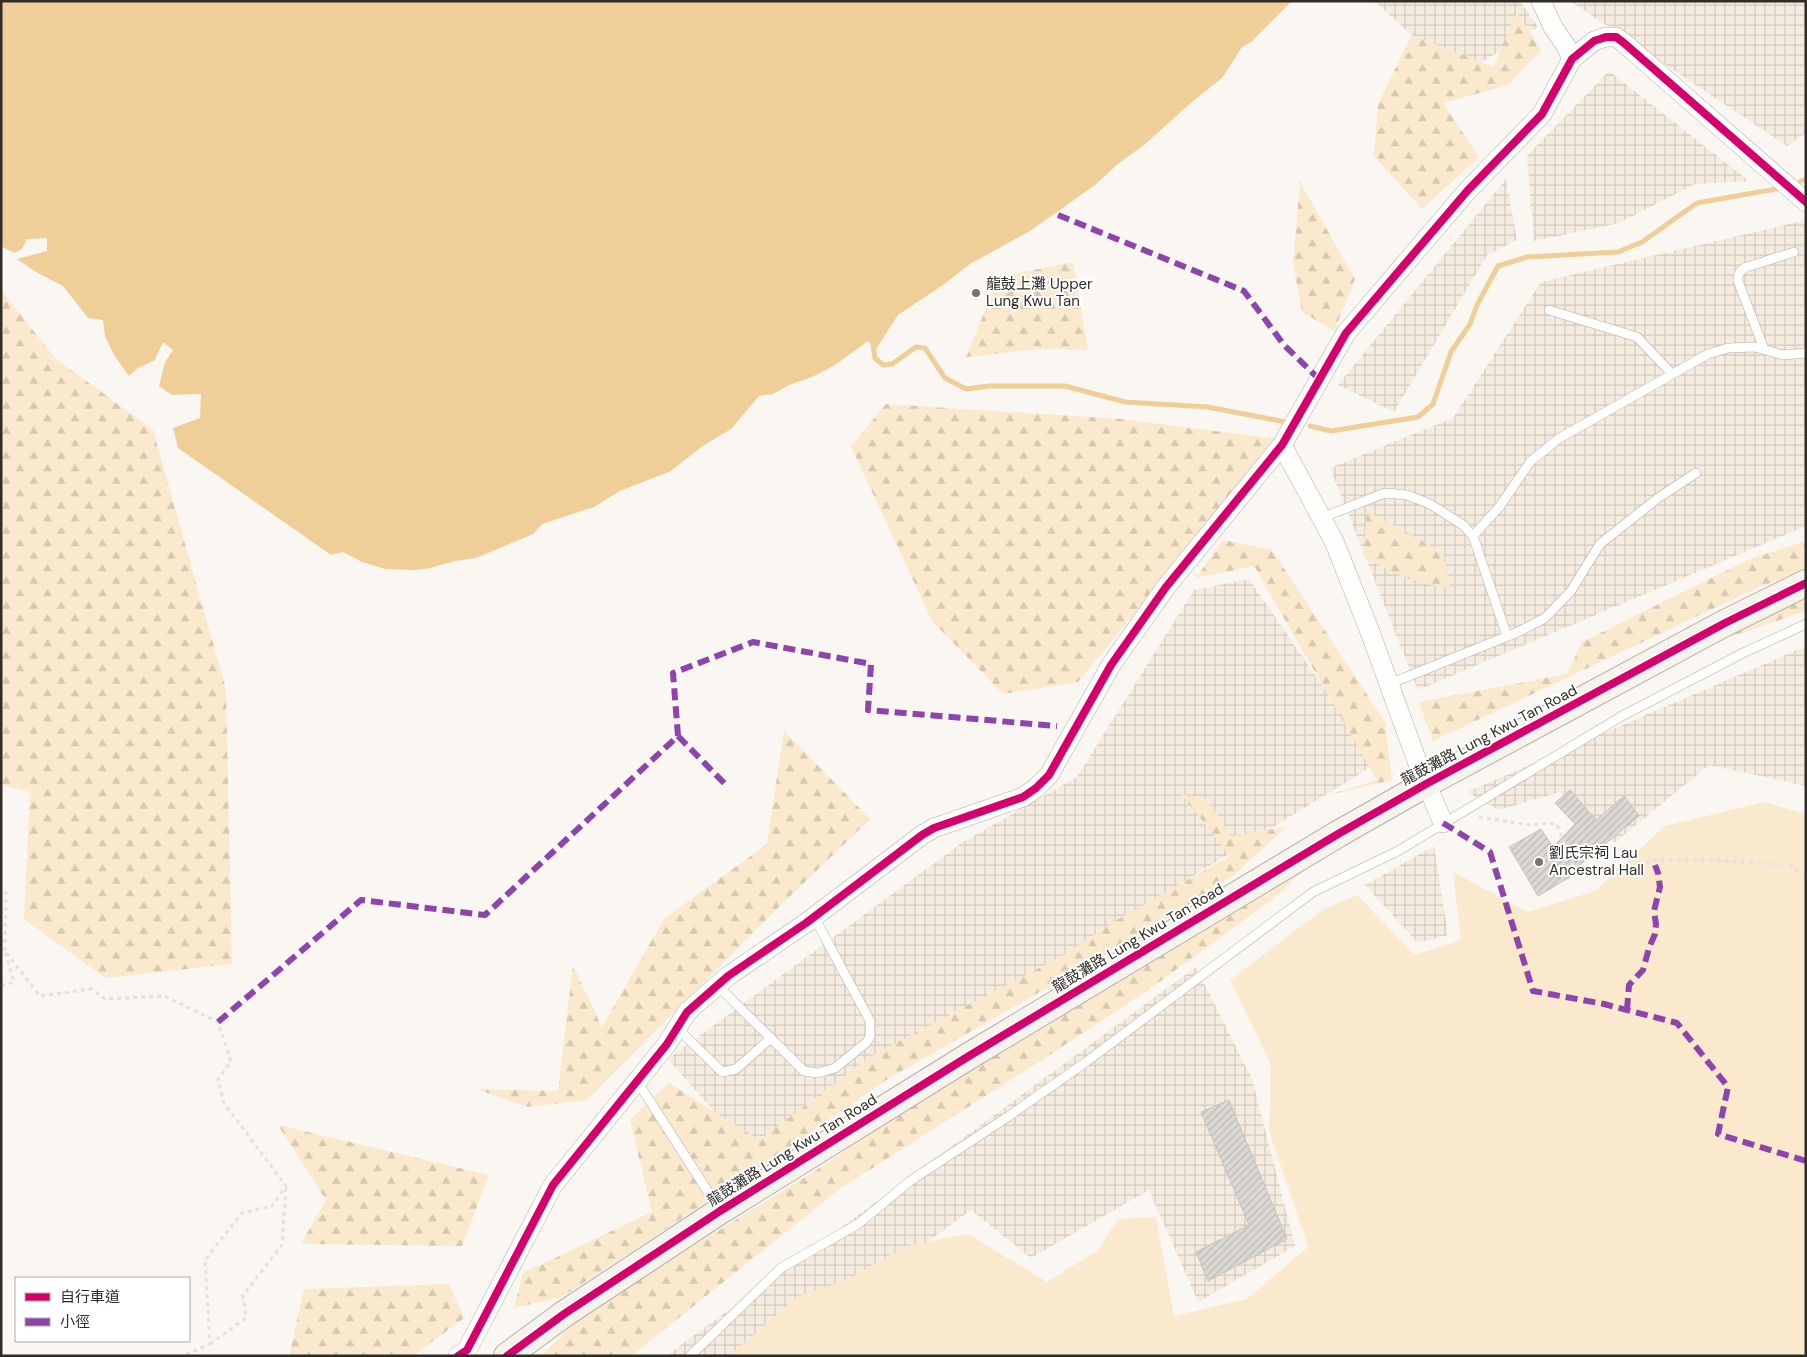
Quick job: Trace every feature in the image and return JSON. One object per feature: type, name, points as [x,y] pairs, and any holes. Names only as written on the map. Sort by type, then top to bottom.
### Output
[{"type":"street","points":[[1541,1],[1553,27],[1572,59]]},
{"type":"street","points":[[458,1356],[466,1350],[553,1185],[667,1044],[687,1012],[728,976],[814,917],[922,835],[934,828],[1013,801],[1036,788],[1049,775],[1111,665],[1166,587],[1282,445],[1346,333],[1468,190],[1542,114],[1572,59],[1594,41],[1606,37],[1616,37],[1806,202]]},
{"type":"street","points":[[1282,445],[1338,550],[1370,632],[1416,761],[1443,823]]},
{"type":"street","name":"龍鼓灘路 Lung Kwu Tan Road","points":[[507,1356],[564,1314],[720,1211],[969,1056],[1322,844],[1426,784],[1725,623],[1806,583]]},
{"type":"lane","points":[[1764,349],[1738,281],[1738,275],[1741,270],[1747,267],[1794,252]]},
{"type":"lane","points":[[1549,310],[1637,337],[1672,374]]},
{"type":"lane","points":[[1473,536],[1500,506],[1530,462],[1558,439],[1708,354],[1728,348],[1755,346],[1783,355],[1806,353]]},
{"type":"lane","points":[[1389,684],[1507,636],[1545,618],[1571,591],[1600,544],[1658,498],[1696,473]]},
{"type":"lane","points":[[1321,518],[1385,493],[1406,495],[1438,510],[1463,525],[1473,536],[1507,636]]},
{"type":"lane","points":[[690,1356],[781,1268],[858,1224],[910,1181],[1078,1068],[1313,892],[1398,851],[1622,716],[1712,668],[1806,624]]},
{"type":"lane","points":[[717,986],[804,1071],[818,1073],[835,1068],[866,1042],[870,1036],[870,1022],[814,917]]},
{"type":"lane","points":[[676,1028],[722,1072],[736,1069],[771,1038]]},
{"type":"lane","points":[[637,1081],[720,1211]]},
{"type":"path","points":[[1461,812],[1530,825],[1556,824],[1576,871],[1628,868],[1655,860],[1723,860],[1790,865],[1806,876]]},
{"type":"path","points":[[1,986],[14,982],[5,951],[6,889]]},
{"type":"path","points":[[5,951],[40,996],[92,989],[105,999],[164,996],[218,1022],[231,1062],[218,1080],[224,1103],[286,1186],[282,1244],[243,1295],[246,1318],[210,1344],[183,1356]]},
{"type":"path","points":[[210,1344],[205,1260],[242,1213],[272,1206],[286,1186]]},
{"type":"shaded area","points":[[1,1],[1292,1],[1251,42],[1242,47],[1222,78],[1144,145],[1119,163],[1095,185],[1030,231],[970,264],[943,285],[898,315],[876,349],[868,341],[835,365],[812,377],[789,385],[773,394],[759,396],[731,429],[701,447],[671,471],[620,491],[594,507],[542,524],[533,534],[476,558],[415,570],[385,569],[362,562],[343,552],[331,555],[178,448],[173,428],[200,418],[201,394],[172,395],[159,386],[165,362],[173,350],[163,342],[155,360],[138,368],[129,376],[114,355],[105,336],[103,320],[88,318],[63,286],[34,271],[17,259],[47,251],[47,238],[27,239],[22,249],[14,253],[1,246]]},
{"type":"shaded area","points":[[1374,1],[1520,1],[1538,27],[1458,77]]},
{"type":"shaded area","points":[[1570,1],[1806,1],[1806,133],[1787,146]]},
{"type":"shaded area","points":[[1609,71],[1749,181],[1695,184],[1619,223],[1534,241],[1527,156]]},
{"type":"shaded area","points":[[1506,179],[1517,240],[1487,255],[1394,412],[1338,385]]},
{"type":"shaded area","points":[[1802,221],[1806,227],[1806,526],[1418,690],[1330,468],[1453,418],[1541,282]]},
{"type":"shaded area","points":[[1249,579],[1376,764],[747,1149],[668,1059],[963,842],[1077,777],[1194,590]]},
{"type":"shaded area","points":[[1806,646],[1806,786],[1709,765],[1614,843],[1560,792],[1499,810],[1467,792]]},
{"type":"shaded area","points":[[1434,846],[1448,935],[1418,943],[1365,885]]},
{"type":"shaded area","points":[[1196,967],[1252,1079],[1295,1246],[1198,1302],[1149,1190],[1031,1258],[971,1210],[772,1356],[666,1356]]},
{"type":"green space","points":[[1517,12],[1541,50],[1508,85],[1443,103],[1479,157],[1422,209],[1374,156],[1378,104],[1412,35],[1493,67]]},
{"type":"green space","points":[[1300,182],[1355,279],[1334,331],[1302,312],[1293,263]]},
{"type":"green space","points":[[1073,262],[1088,350],[1041,349],[966,357],[999,277]]},
{"type":"green space","points":[[1,290],[55,358],[153,430],[226,689],[232,964],[105,978],[24,919],[30,792],[1,785]]},
{"type":"green space","points":[[886,404],[1121,419],[1277,439],[1078,682],[1003,694],[932,621],[851,446]]},
{"type":"green space","points":[[1367,511],[1443,552],[1451,588],[1415,581],[1363,556]]},
{"type":"green space","points":[[1223,540],[1272,550],[1385,722],[1392,780],[1325,796],[1377,780],[1254,566],[1196,578]]},
{"type":"green space","points":[[1806,541],[1806,570],[1759,587],[1433,741],[1419,702],[1567,674],[1582,642],[1750,559]]},
{"type":"green space","points":[[1806,598],[1806,611],[1695,649]]},
{"type":"green space","points":[[784,731],[870,819],[777,909],[587,1100],[528,1107],[476,1089],[558,1091],[573,965],[602,1027],[664,919],[767,844]]},
{"type":"green space","points":[[1181,794],[1207,799],[1231,836],[1286,827],[1234,875],[1162,922],[886,1080],[786,1150],[562,1297],[514,1308],[523,1273],[652,1212],[630,1120],[669,1083],[759,1140],[871,1056],[1060,957],[1120,918],[1230,856]]},
{"type":"green space","points":[[1764,802],[1806,814],[1806,1356],[730,1356],[796,1297],[844,1281],[906,1246],[968,1234],[1047,1282],[1098,1250],[1118,1219],[1156,1217],[1174,1316],[1247,1299],[1308,1247],[1269,1131],[1271,1064],[1230,980],[1324,909],[1357,895],[1415,955],[1461,940],[1453,872],[1528,912],[1595,891],[1665,826]]},
{"type":"green space","points":[[1304,870],[1272,900],[1148,990],[841,1188],[631,1356],[541,1356],[583,1314],[831,1161],[861,1138],[1081,1001]]},
{"type":"green space","points":[[278,1125],[489,1175],[462,1246],[301,1244],[326,1200]]},
{"type":"green space","points":[[449,1284],[464,1318],[413,1356],[289,1356],[304,1289]]},
{"type":"building","points":[[1570,790],[1596,820],[1624,796],[1639,816],[1569,874],[1570,877],[1538,896],[1509,847],[1541,829],[1553,847],[1575,824],[1555,803]]},
{"type":"building","points":[[1229,1100],[1287,1239],[1208,1281],[1196,1252],[1249,1225],[1201,1112]]},
{"type":"waterway","points":[[1801,181],[1806,179]]},
{"type":"waterway","points":[[1310,426],[1331,431],[1418,417],[1433,404],[1451,352],[1470,324],[1477,305],[1498,266],[1527,257],[1618,252],[1642,242],[1697,203],[1781,188]]},
{"type":"waterway","points":[[873,346],[875,358],[883,365],[892,364],[916,347],[925,348],[945,378],[966,389],[989,386],[1065,386],[1125,402],[1208,407],[1291,423]]},
{"type":"marked path","points":[[1058,215],[1244,291],[1284,345],[1320,380]]},
{"type":"marked path","points":[[218,1022],[361,900],[485,915],[678,736],[673,673],[753,642],[871,664],[868,710],[1057,726]]},
{"type":"marked path","points":[[678,736],[728,787]]},
{"type":"marked path","points":[[1443,823],[1490,852],[1533,991],[1604,1004],[1677,1023],[1728,1087],[1718,1134],[1806,1161]]},
{"type":"marked path","points":[[1627,1010],[1629,985],[1643,970],[1655,934],[1654,911],[1660,887],[1655,865]]},
{"type":"cycle path","points":[[458,1356],[467,1350],[553,1185],[667,1044],[687,1012],[728,976],[806,923],[922,835],[934,828],[1023,797],[1036,788],[1049,775],[1111,665],[1166,587],[1282,445],[1346,333],[1468,190],[1542,114],[1572,59],[1594,41],[1606,37],[1616,37],[1806,202]]},
{"type":"cycle path","points":[[507,1356],[564,1314],[720,1211],[969,1056],[1338,834],[1426,784],[1725,623],[1806,583]]},
{"type":"place","name":"龍鼓上灘 Upper Lung Kwu Tan","points":[[976,293]]},
{"type":"place","name":"劉氏宗祠 Lau Ancestral Hall","points":[[1539,862]]}]
